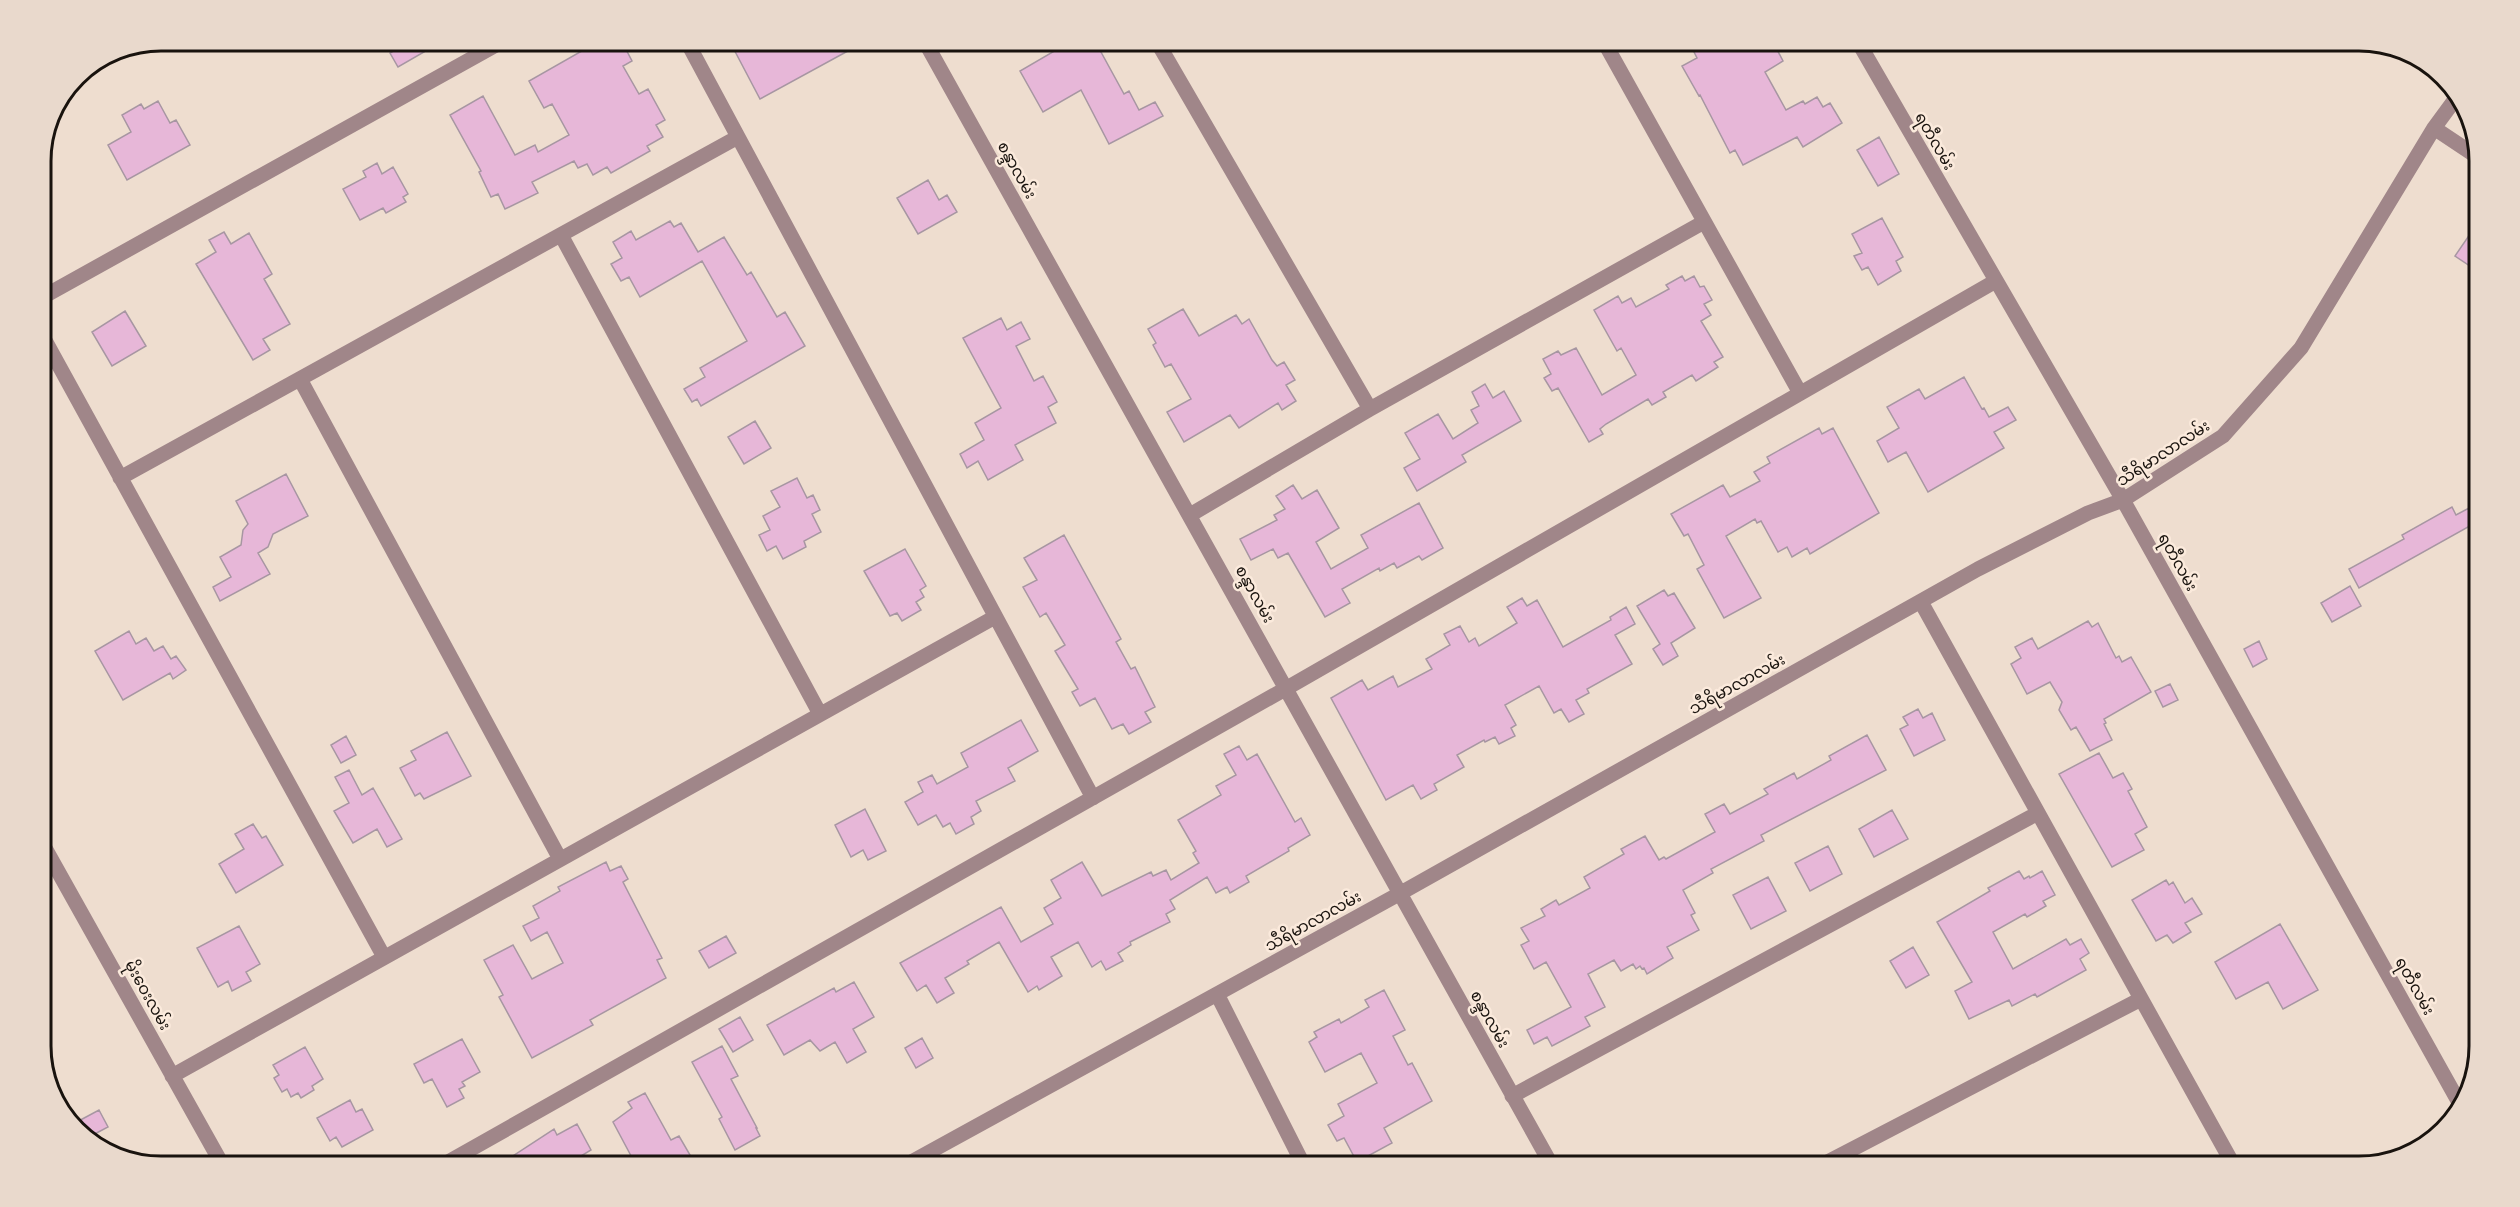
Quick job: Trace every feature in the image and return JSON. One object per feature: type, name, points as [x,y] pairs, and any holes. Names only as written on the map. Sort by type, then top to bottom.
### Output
[{"type":"street","points":[[51,292],[485,51]]},
{"type":"street","points":[[692,51],[1093,798]]},
{"type":"street","name":"စန္ဒာလမ်း","points":[[930,51],[1546,1156]]},
{"type":"street","points":[[1162,51],[1370,409]]},
{"type":"street","points":[[1608,51],[1800,393]]},
{"type":"street","name":"ရတီလမ်း","points":[[1863,51],[1994,282],[2123,500],[2456,1097]]},
{"type":"street","name":"သီရိမာလာလမ်း","points":[[924,1156],[1921,602],[2088,513],[2123,500],[2223,436],[2301,348],[2434,128],[2452,103]]},
{"type":"street","points":[[2434,128],[2469,151]]},
{"type":"street","points":[[120,478],[738,137]]},
{"type":"street","points":[[1190,515],[1370,409],[1704,222]]},
{"type":"street","points":[[561,235],[820,714]]},
{"type":"street","points":[[460,1156],[1287,688],[1994,282]]},
{"type":"street","points":[[51,351],[384,957]]},
{"type":"street","points":[[300,379],[560,859]]},
{"type":"street","points":[[1921,602],[2228,1156]]},
{"type":"street","points":[[172,1076],[995,616]]},
{"type":"street","points":[[1512,1096],[2038,813]]},
{"type":"street","name":"မိုးဝေးလမ်း","points":[[51,860],[217,1156]]},
{"type":"street","points":[[1217,994],[1298,1156]]},
{"type":"street","points":[[1841,1156],[2141,999]]},
{"type":"building","points":[[393,51],[424,52],[398,67],[390,53]]},
{"type":"building","points":[[582,51],[627,51],[632,61],[623,66],[639,94],[648,89],[665,120],[656,125],[663,137],[647,146],[650,151],[611,173],[607,167],[593,175],[587,164],[578,168],[574,161],[532,182],[538,193],[505,209],[498,194],[491,197],[479,172],[481,171],[450,115],[483,96],[515,155],[535,145],[538,152],[569,135],[552,104],[544,108],[529,81]]},
{"type":"building","points":[[735,51],[848,51],[760,99]]},
{"type":"building","points":[[1055,51],[1103,51],[1101,52],[1124,94],[1129,91],[1139,110],[1155,102],[1163,116],[1109,144],[1081,90],[1043,112],[1020,71]]},
{"type":"building","points":[[1694,51],[1778,51],[1783,61],[1765,72],[1786,110],[1803,101],[1805,104],[1817,97],[1823,107],[1830,103],[1842,123],[1803,147],[1797,137],[1743,165],[1735,150],[1730,153],[1682,66],[1697,58]]},
{"type":"building","points":[[158,101],[170,123],[176,120],[190,145],[127,180],[108,145],[131,132],[122,115],[141,104],[144,109]]},
{"type":"building","points":[[1879,137],[1899,174],[1878,186],[1857,150]]},
{"type":"building","points":[[377,163],[382,174],[393,167],[408,194],[403,197],[406,202],[386,213],[383,208],[360,220],[343,189],[366,177],[363,171]]},
{"type":"building","points":[[928,180],[939,200],[947,195],[957,212],[918,234],[897,198]]},
{"type":"building","points":[[1882,218],[1903,257],[1896,261],[1901,271],[1878,285],[1868,267],[1862,270],[1854,256],[1862,253],[1852,234]]},
{"type":"building","points":[[670,221],[674,227],[681,223],[698,252],[724,237],[747,275],[751,272],[777,317],[785,312],[805,346],[701,406],[697,399],[692,402],[684,389],[705,377],[700,368],[747,341],[702,261],[640,297],[629,277],[621,281],[611,264],[622,258],[613,242],[631,231],[636,240]]},
{"type":"building","points":[[224,232],[231,244],[249,233],[272,274],[264,279],[290,324],[263,339],[270,350],[253,360],[196,264],[216,252],[209,240]]},
{"type":"building","points":[[2469,236],[2469,265],[2455,256]]},
{"type":"building","points":[[1682,276],[1685,281],[1694,276],[1700,287],[1704,286],[1712,300],[1704,304],[1711,315],[1701,321],[1723,357],[1714,362],[1718,367],[1696,381],[1692,375],[1663,392],[1666,397],[1652,405],[1648,399],[1606,424],[1600,429],[1603,434],[1589,442],[1558,388],[1552,391],[1544,378],[1551,374],[1543,359],[1558,351],[1561,355],[1576,348],[1602,395],[1636,375],[1621,348],[1617,351],[1594,310],[1618,296],[1622,303],[1631,298],[1636,307],[1669,289],[1666,285]]},
{"type":"building","points":[[1183,309],[1199,336],[1236,315],[1242,324],[1249,319],[1272,360],[1277,366],[1284,362],[1295,380],[1286,385],[1296,401],[1282,410],[1278,403],[1239,428],[1230,415],[1184,442],[1167,412],[1191,399],[1171,364],[1165,367],[1153,345],[1156,343],[1148,329]]},
{"type":"building","points":[[125,311],[146,346],[112,366],[92,332]]},
{"type":"building","points":[[1001,318],[1007,330],[1021,322],[1030,339],[1016,346],[1034,381],[1043,376],[1057,402],[1048,407],[1056,423],[1015,445],[1023,460],[988,480],[978,461],[967,468],[960,454],[984,440],[975,423],[1001,408],[963,338]]},
{"type":"building","points":[[1964,377],[1989,417],[2008,407],[2016,420],[1994,432],[2004,448],[1928,492],[1906,452],[1888,462],[1877,441],[1899,428],[1887,407],[1919,389],[1925,399]]},
{"type":"building","points":[[1485,384],[1493,398],[1504,391],[1521,421],[1462,455],[1466,462],[1417,491],[1404,468],[1420,459],[1405,433],[1438,414],[1453,439],[1478,423],[1471,410],[1479,406],[1472,392]]},
{"type":"building","points":[[755,421],[771,448],[744,464],[728,437]]},
{"type":"building","points":[[1819,428],[1822,434],[1833,428],[1879,513],[1810,554],[1807,548],[1792,557],[1787,547],[1778,552],[1761,521],[1757,523],[1755,519],[1726,536],[1761,598],[1724,618],[1697,569],[1704,565],[1688,534],[1684,536],[1671,514],[1723,485],[1730,497],[1760,481],[1754,472],[1770,463],[1767,457]]},
{"type":"building","points":[[286,474],[308,516],[273,534],[268,547],[258,553],[270,574],[220,601],[213,587],[231,577],[220,557],[241,545],[243,530],[248,524],[236,501]]},
{"type":"building","points":[[797,478],[807,498],[813,495],[820,510],[812,514],[821,532],[804,541],[806,547],[783,559],[776,546],[767,551],[759,535],[770,530],[763,516],[780,507],[771,491]]},
{"type":"building","points":[[1293,485],[1302,499],[1317,490],[1339,528],[1316,542],[1331,569],[1368,548],[1361,535],[1419,503],[1443,548],[1422,560],[1419,556],[1397,568],[1394,563],[1380,571],[1379,568],[1342,589],[1350,603],[1325,617],[1288,553],[1278,558],[1273,549],[1251,560],[1240,539],[1277,520],[1274,515],[1285,509],[1276,496]]},
{"type":"building","points":[[2452,507],[2456,515],[2469,508],[2469,526],[2359,588],[2349,569],[2404,539],[2402,535]]},
{"type":"building","points":[[1064,535],[1121,639],[1116,642],[1131,669],[1135,667],[1155,707],[1145,712],[1151,722],[1129,734],[1123,724],[1112,729],[1095,698],[1080,706],[1072,692],[1078,689],[1055,651],[1065,645],[1046,613],[1040,617],[1023,587],[1037,580],[1024,558]]},
{"type":"building","points":[[905,549],[926,586],[920,590],[924,597],[916,602],[921,610],[902,621],[897,613],[890,616],[864,571]]},
{"type":"building","points":[[2350,586],[2361,606],[2332,622],[2321,603]]},
{"type":"building","points":[[1664,590],[1668,596],[1674,593],[1695,628],[1671,643],[1678,656],[1663,665],[1653,649],[1660,644],[1637,606]]},
{"type":"building","points":[[1522,598],[1527,606],[1537,600],[1563,647],[1611,620],[1610,617],[1626,607],[1635,624],[1615,635],[1632,664],[1587,689],[1589,693],[1576,700],[1584,714],[1569,722],[1561,709],[1554,713],[1539,686],[1505,705],[1516,725],[1511,728],[1515,736],[1499,744],[1495,737],[1485,742],[1484,740],[1457,755],[1464,767],[1434,784],[1437,790],[1421,799],[1413,785],[1386,800],[1331,698],[1362,680],[1368,690],[1393,676],[1398,687],[1432,669],[1426,659],[1450,645],[1444,634],[1460,626],[1469,642],[1475,638],[1479,646],[1517,623],[1507,607]]},
{"type":"building","points":[[2088,621],[2092,627],[2098,623],[2116,658],[2119,656],[2122,662],[2131,657],[2151,692],[2104,719],[2112,740],[2090,751],[2076,727],[2071,730],[2059,710],[2062,702],[2050,682],[2027,694],[2011,664],[2021,658],[2015,647],[2032,638],[2038,649]]},
{"type":"building","points":[[129,631],[136,644],[146,638],[154,651],[163,646],[171,659],[176,656],[186,670],[173,679],[170,673],[123,700],[95,651]]},
{"type":"building","points":[[2259,641],[2267,659],[2253,667],[2244,649]]},
{"type":"building","points":[[2170,684],[2178,700],[2163,707],[2155,691]]},
{"type":"building","points":[[1918,709],[1923,718],[1932,713],[1945,740],[1914,756],[1900,729],[1908,725],[1903,717]]},
{"type":"building","points":[[1021,720],[1038,751],[1008,768],[1015,781],[976,801],[981,811],[971,817],[974,824],[956,834],[950,823],[943,827],[936,815],[918,825],[905,802],[923,792],[918,782],[932,775],[937,784],[968,767],[961,753]]},
{"type":"building","points":[[447,732],[471,776],[424,799],[420,793],[415,796],[400,768],[416,760],[411,751]]},
{"type":"building","points":[[1867,735],[1886,770],[1761,835],[1764,841],[1711,869],[1713,873],[1683,890],[1695,913],[1691,915],[1699,930],[1667,947],[1673,958],[1647,974],[1644,968],[1640,966],[1636,969],[1633,964],[1621,971],[1614,960],[1588,974],[1605,1007],[1585,1017],[1590,1026],[1552,1046],[1547,1037],[1534,1044],[1527,1030],[1571,1007],[1546,962],[1534,969],[1521,945],[1529,941],[1521,928],[1545,916],[1541,909],[1556,900],[1559,905],[1590,888],[1584,877],[1624,854],[1621,849],[1645,836],[1659,860],[1664,857],[1666,859],[1715,832],[1705,814],[1724,804],[1730,814],[1768,794],[1764,789],[1794,773],[1797,779],[1831,760],[1829,756]]},
{"type":"building","points":[[346,736],[356,755],[341,763],[331,745]]},
{"type":"building","points":[[1239,746],[1247,760],[1257,754],[1295,822],[1301,818],[1310,835],[1288,848],[1289,851],[1246,876],[1249,882],[1230,893],[1227,887],[1216,893],[1207,877],[1170,900],[1175,909],[1166,914],[1170,922],[1130,942],[1131,945],[1118,953],[1123,961],[1106,970],[1101,961],[1092,967],[1078,942],[1051,957],[1062,976],[1039,990],[1037,986],[1028,992],[999,942],[967,961],[969,964],[945,978],[954,993],[937,1003],[926,985],[917,991],[900,963],[1001,907],[1021,942],[1053,924],[1044,908],[1061,898],[1051,880],[1082,862],[1102,896],[1151,872],[1153,876],[1166,870],[1171,880],[1199,863],[1193,853],[1196,851],[1178,820],[1221,795],[1216,786],[1236,775],[1224,754]]},
{"type":"building","points":[[2099,753],[2113,778],[2123,773],[2132,789],[2128,791],[2147,827],[2135,834],[2144,850],[2112,867],[2059,774]]},
{"type":"building","points":[[349,770],[362,795],[373,788],[402,839],[387,847],[377,829],[353,843],[334,811],[349,803],[335,777]]},
{"type":"building","points":[[865,809],[886,851],[868,860],[863,850],[851,857],[835,825]]},
{"type":"building","points":[[1892,810],[1908,839],[1874,857],[1859,829]]},
{"type":"building","points":[[253,824],[262,838],[266,836],[283,865],[236,893],[219,864],[244,849],[235,834]]},
{"type":"building","points":[[1828,846],[1842,874],[1810,891],[1795,863]]},
{"type":"building","points":[[606,862],[610,871],[621,866],[628,879],[623,882],[662,958],[657,960],[666,978],[590,1020],[593,1025],[532,1058],[499,997],[503,995],[484,960],[513,945],[532,979],[563,963],[547,932],[531,941],[523,926],[539,918],[533,906],[560,891],[558,887]]},
{"type":"building","points":[[2019,871],[2024,879],[2042,871],[2055,895],[2043,901],[2046,906],[2027,917],[2025,914],[1993,932],[2013,969],[2066,939],[2070,945],[2081,939],[2089,953],[2080,959],[2086,970],[2037,997],[2035,994],[2012,1006],[2009,1000],[1969,1019],[1955,991],[1972,982],[1937,922],[1990,891],[1988,888]]},
{"type":"building","points":[[1768,877],[1786,911],[1751,929],[1733,895]]},
{"type":"building","points":[[2166,880],[2169,885],[2173,882],[2185,903],[2192,898],[2202,914],[2185,923],[2191,932],[2173,943],[2167,935],[2156,941],[2132,900]]},
{"type":"building","points":[[2280,924],[2318,990],[2283,1009],[2268,982],[2236,999],[2215,962]]},
{"type":"building","points":[[239,926],[260,964],[246,972],[251,981],[232,991],[228,981],[218,987],[197,948]]},
{"type":"building","points":[[726,936],[736,953],[709,968],[699,951]]},
{"type":"building","points":[[1913,947],[1929,975],[1906,988],[1890,961]]},
{"type":"building","points":[[854,982],[874,1017],[853,1029],[866,1052],[847,1063],[835,1042],[820,1051],[810,1040],[784,1055],[767,1025],[834,988],[836,992]]},
{"type":"building","points":[[1384,990],[1405,1030],[1393,1036],[1408,1065],[1412,1063],[1432,1101],[1384,1128],[1392,1143],[1368,1156],[1354,1156],[1344,1138],[1337,1141],[1328,1125],[1344,1116],[1338,1104],[1377,1083],[1361,1053],[1325,1072],[1309,1042],[1317,1037],[1314,1032],[1339,1019],[1341,1023],[1369,1007],[1365,1000]]},
{"type":"building","points":[[740,1017],[753,1040],[733,1052],[719,1029]]},
{"type":"building","points":[[922,1038],[933,1058],[916,1068],[905,1048]]},
{"type":"building","points":[[462,1039],[480,1072],[462,1082],[465,1086],[459,1089],[464,1098],[447,1107],[432,1079],[424,1083],[414,1064]]},
{"type":"building","points":[[722,1046],[738,1076],[731,1079],[760,1136],[735,1150],[719,1119],[722,1117],[692,1062]]},
{"type":"building","points":[[305,1047],[323,1079],[312,1086],[314,1090],[301,1098],[298,1093],[291,1097],[287,1089],[282,1092],[274,1078],[279,1075],[273,1065]]},
{"type":"building","points":[[645,1093],[671,1140],[679,1136],[691,1156],[631,1156],[613,1122],[632,1108],[628,1102]]},
{"type":"building","points":[[350,1100],[356,1112],[362,1109],[373,1130],[342,1147],[336,1137],[330,1141],[317,1118]]},
{"type":"building","points":[[99,1110],[108,1127],[95,1134],[80,1120]]},
{"type":"building","points":[[577,1124],[591,1150],[581,1156],[513,1156],[554,1129],[557,1135]]}]
